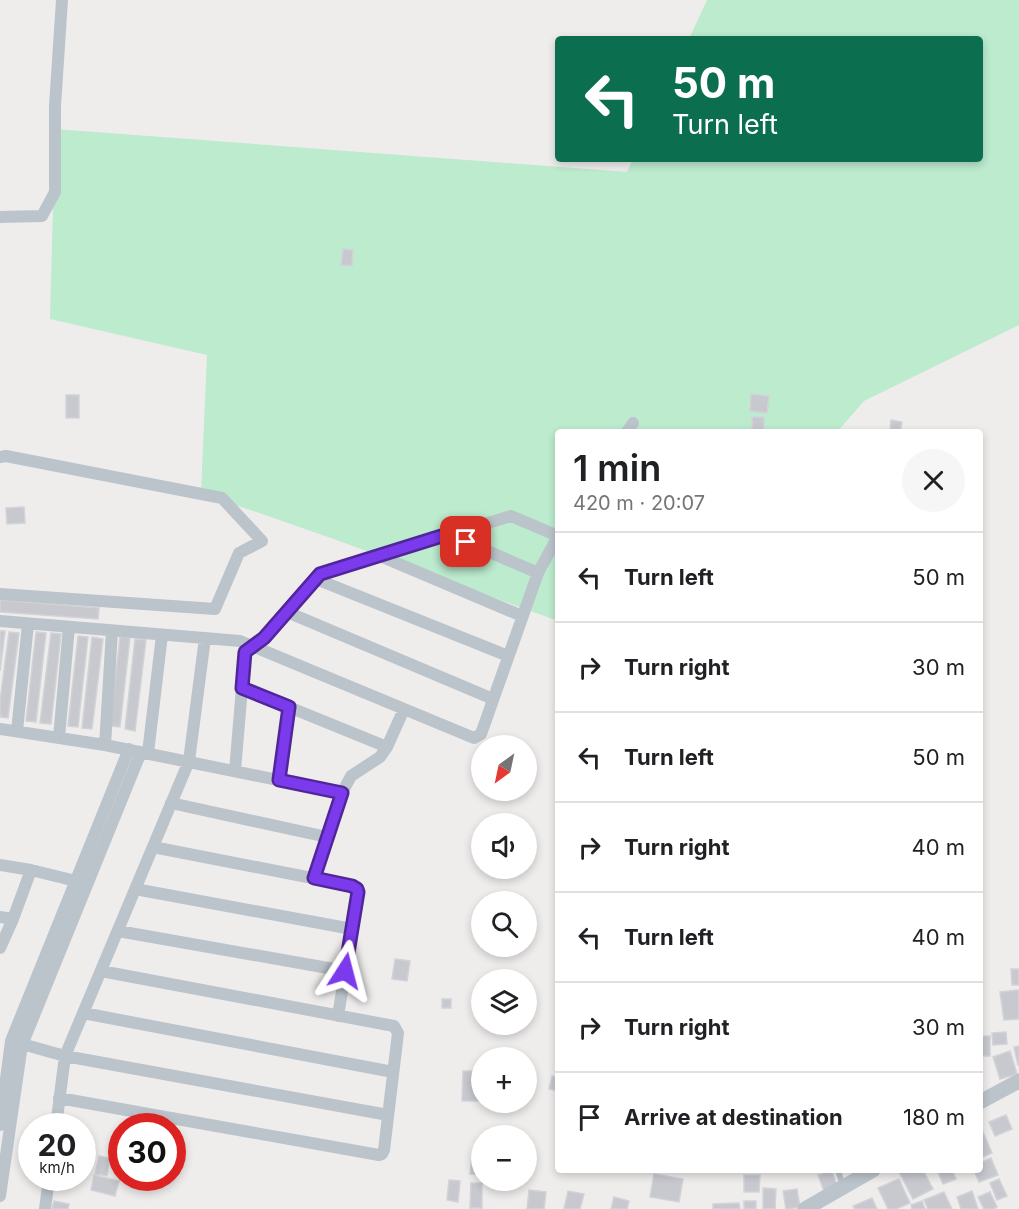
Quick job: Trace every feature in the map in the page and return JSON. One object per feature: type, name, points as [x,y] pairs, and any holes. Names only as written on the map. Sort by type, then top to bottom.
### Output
[{"type":"street","points":[[0,217],[42,216],[55,192],[55,106],[62,0]]},
{"type":"street","points":[[0,457],[6,456],[222,498],[262,541],[239,554],[214,609],[0,594]]},
{"type":"street","points":[[235,771],[245,652],[264,638],[320,574],[511,516],[555,535]]},
{"type":"street","points":[[448,534],[538,573]]},
{"type":"street","points":[[0,621],[240,642],[474,738],[481,734],[538,573],[555,542]]},
{"type":"street","points":[[380,556],[522,616]]},
{"type":"street","points":[[316,579],[508,656]]},
{"type":"street","points":[[287,612],[493,699]]},
{"type":"street","points":[[17,731],[28,624]]},
{"type":"street","points":[[59,737],[69,627]]},
{"type":"street","points":[[105,745],[112,631]]},
{"type":"street","points":[[0,1125],[17,1043],[82,882],[139,752],[162,635]]},
{"type":"street","points":[[57,1113],[65,1056],[189,761],[205,638]]},
{"type":"street","points":[[242,688],[387,747]]},
{"type":"street","points":[[279,780],[289,707]]},
{"type":"street","points":[[314,878],[342,793],[351,776],[380,757],[404,709]]},
{"type":"street","points":[[0,729],[105,745],[342,793]]},
{"type":"street","points":[[171,803],[327,837]]},
{"type":"street","points":[[153,847],[314,878],[357,889],[338,1016]]},
{"type":"street","points":[[0,865],[82,882]]},
{"type":"street","points":[[0,948],[31,870]]},
{"type":"street","points":[[135,889],[352,929]]},
{"type":"street","points":[[0,917],[13,919]]},
{"type":"street","points":[[117,931],[345,971]]},
{"type":"street","points":[[59,1098],[379,1155],[384,1150],[398,1033],[394,1026],[101,970]]},
{"type":"street","points":[[83,1013],[393,1072]]},
{"type":"street","points":[[17,1043],[65,1056],[388,1115]]},
{"type":"street","points":[[0,1196],[17,1043]]},
{"type":"street","points":[[983,1100],[1019,1081]]},
{"type":"street","points":[[805,1209],[868,1173]]},
{"type":"street","points":[[45,1209],[47,1191]]},
{"type":"lane","points":[[839,1173],[843,1187]]},
{"type":"green space","points":[[707,0],[1019,0],[1019,325],[864,401],[840,429],[555,429],[555,620],[201,493],[207,355],[50,319],[55,129],[627,172],[632,162],[983,162],[983,36],[690,36]]},
{"type":"building","points":[[343,249],[353,250],[352,266],[341,265]]},
{"type":"building","points":[[751,394],[769,396],[767,413],[750,411]]},
{"type":"building","points":[[66,395],[79,395],[79,418],[66,418]]},
{"type":"building","points":[[752,417],[764,417],[764,429],[752,429]]},
{"type":"building","points":[[891,420],[902,422],[901,429],[890,429]]},
{"type":"building","points":[[24,507],[25,523],[7,524],[6,508]]},
{"type":"building","points":[[0,600],[99,608],[98,619],[0,612]]},
{"type":"building","points":[[0,631],[5,631],[0,671]]},
{"type":"building","points":[[9,632],[19,633],[8,718],[0,717],[0,701]]},
{"type":"building","points":[[36,632],[46,633],[36,722],[26,721]]},
{"type":"building","points":[[51,633],[61,634],[51,724],[40,723]]},
{"type":"building","points":[[78,636],[88,637],[78,727],[68,726]]},
{"type":"building","points":[[92,637],[103,639],[92,729],[82,728]]},
{"type":"building","points":[[120,637],[130,638],[120,727],[110,726]]},
{"type":"building","points":[[135,639],[146,640],[135,731],[125,729]]},
{"type":"building","points":[[395,959],[410,961],[407,981],[392,979]]},
{"type":"building","points":[[1011,969],[1019,969],[1019,985],[1012,985]]},
{"type":"building","points":[[1019,990],[1019,1019],[1004,1020],[1000,992]]},
{"type":"building","points":[[442,999],[451,999],[451,1008],[442,1008]]},
{"type":"building","points":[[1006,1032],[1007,1044],[993,1045],[992,1033]]},
{"type":"building","points":[[983,1036],[990,1036],[990,1056],[983,1056]]},
{"type":"building","points":[[1019,1046],[1019,1065],[1018,1065],[1014,1047]]},
{"type":"building","points":[[1010,1051],[1017,1074],[1000,1079],[993,1057]]},
{"type":"building","points":[[463,1071],[471,1071],[471,1101],[462,1101]]},
{"type":"building","points":[[552,1076],[555,1076],[555,1090],[549,1089]]},
{"type":"building","points":[[1006,1115],[1012,1129],[995,1136],[989,1122]]},
{"type":"building","points":[[983,1132],[992,1153],[983,1157]]},
{"type":"building","points":[[99,1156],[108,1158],[107,1176],[96,1174]]},
{"type":"building","points":[[991,1158],[998,1175],[979,1182],[975,1173],[983,1173],[983,1162]]},
{"type":"building","points":[[833,1173],[837,1186],[824,1191],[818,1175]]},
{"type":"building","points":[[900,1173],[925,1173],[933,1189],[913,1199]]},
{"type":"building","points":[[938,1173],[953,1173],[956,1179],[943,1184]]},
{"type":"building","points":[[654,1174],[683,1179],[679,1202],[650,1197]]},
{"type":"building","points":[[96,1175],[108,1178],[108,1191],[116,1191],[115,1196],[95,1191]]},
{"type":"building","points":[[744,1175],[760,1175],[759,1192],[744,1192]]},
{"type":"building","points":[[899,1179],[910,1203],[896,1209],[888,1209],[878,1188]]},
{"type":"building","points":[[999,1179],[1007,1196],[997,1200],[990,1183]]},
{"type":"building","points":[[449,1180],[460,1181],[458,1202],[447,1200]]},
{"type":"building","points":[[471,1183],[471,1191],[482,1191],[482,1208],[470,1208]]},
{"type":"building","points":[[763,1188],[776,1189],[775,1209],[763,1209]]},
{"type":"building","points":[[797,1189],[800,1207],[786,1209],[783,1191]]},
{"type":"building","points":[[529,1191],[546,1192],[544,1209],[527,1209]]},
{"type":"building","points":[[568,1191],[584,1194],[580,1209],[564,1209]]},
{"type":"building","points":[[972,1191],[978,1209],[961,1209],[957,1197]]},
{"type":"building","points":[[944,1192],[952,1209],[928,1209],[924,1200]]},
{"type":"building","points":[[990,1192],[997,1207],[984,1209],[978,1197]]},
{"type":"building","points":[[614,1197],[629,1201],[627,1209],[611,1209]]},
{"type":"building","points":[[872,1198],[877,1209],[855,1209],[853,1206]]},
{"type":"building","points":[[54,1201],[69,1204],[68,1209],[52,1209]]},
{"type":"building","points":[[744,1201],[756,1201],[756,1209],[744,1209]]},
{"type":"building","points":[[922,1201],[925,1209],[912,1209],[911,1205]]},
{"type":"building","points":[[739,1203],[740,1209],[713,1209],[713,1204]]},
{"type":"route","points":[[345,971],[358,892],[352,886],[314,878],[342,793],[279,780],[289,707],[242,688],[245,652],[264,638],[320,574],[448,534],[466,542]]}]
